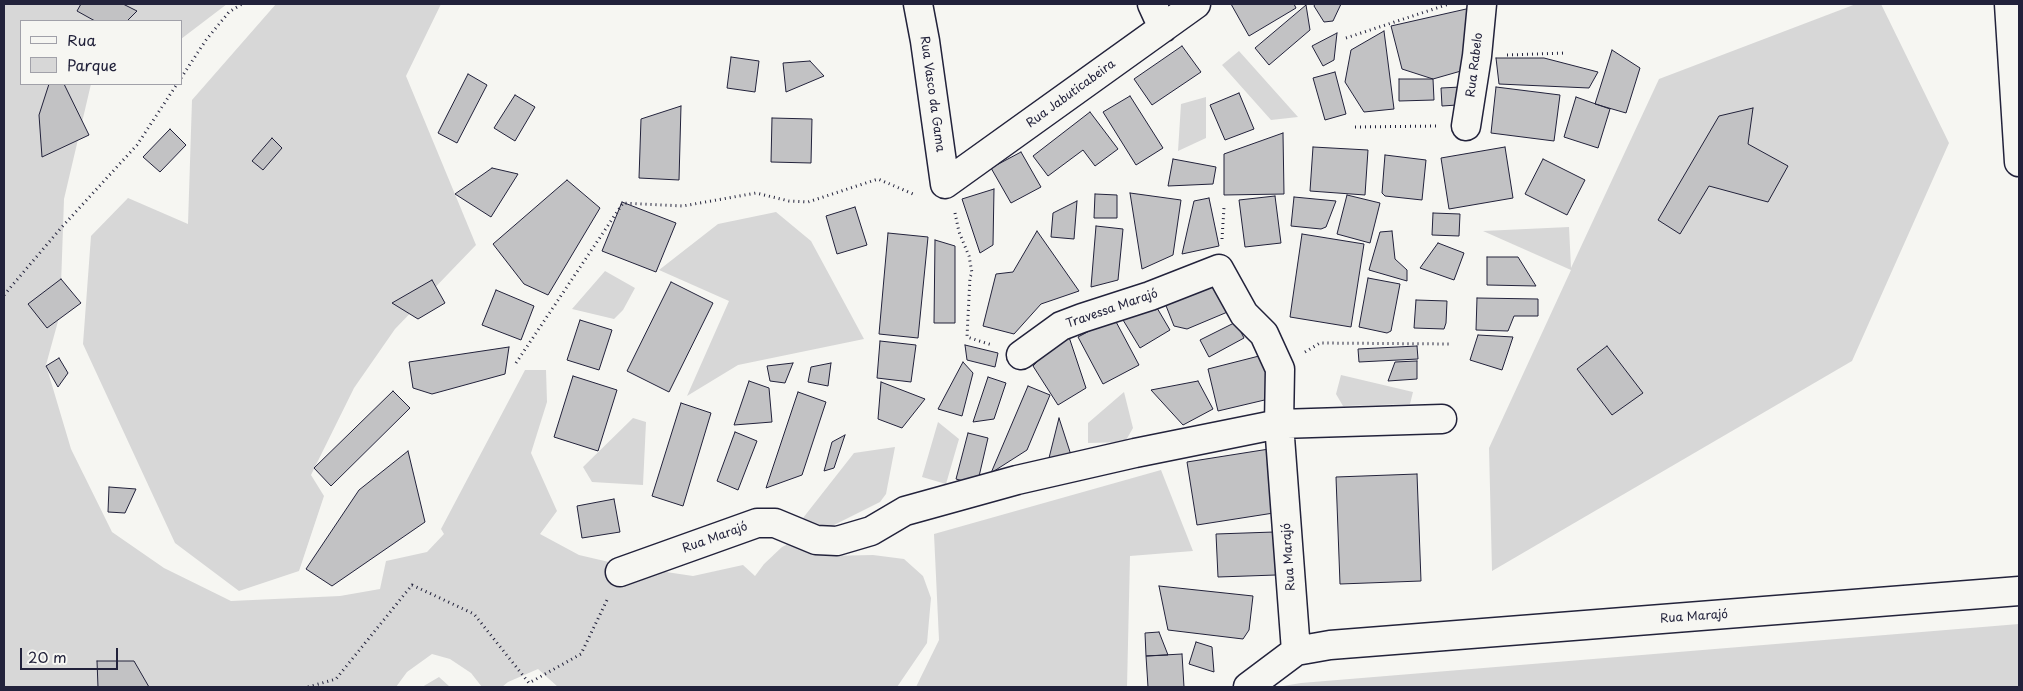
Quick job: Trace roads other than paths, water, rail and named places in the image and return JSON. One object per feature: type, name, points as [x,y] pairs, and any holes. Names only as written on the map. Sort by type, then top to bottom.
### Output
[{"type":"street","name":"Rua Vasco da Gama","points":[[918,4],[945,184]]},
{"type":"street","points":[[1152,4],[1163,28]]},
{"type":"street","name":"Rua Jabuticabeira","points":[[945,184],[1196,4]]},
{"type":"street","name":"Rua Rabelo","points":[[1466,126],[1477,56],[1482,4]]},
{"type":"street","points":[[2009,4],[2017,91],[2019,162]]},
{"type":"street","name":"Travessa Marajó","points":[[1021,355],[1046,335],[1068,323],[1150,296],[1219,269],[1244,314],[1264,334],[1280,370],[1279,424]]},
{"type":"street","points":[[1279,424],[1442,419]]},
{"type":"street","name":"Rua Marajó","points":[[620,572],[757,523],[775,523],[816,540],[837,541],[871,531],[905,511],[1017,480],[1135,453],[1279,424],[1296,651],[1330,644],[2019,591]]},
{"type":"street","points":[[1248,687],[1296,651]]}]
